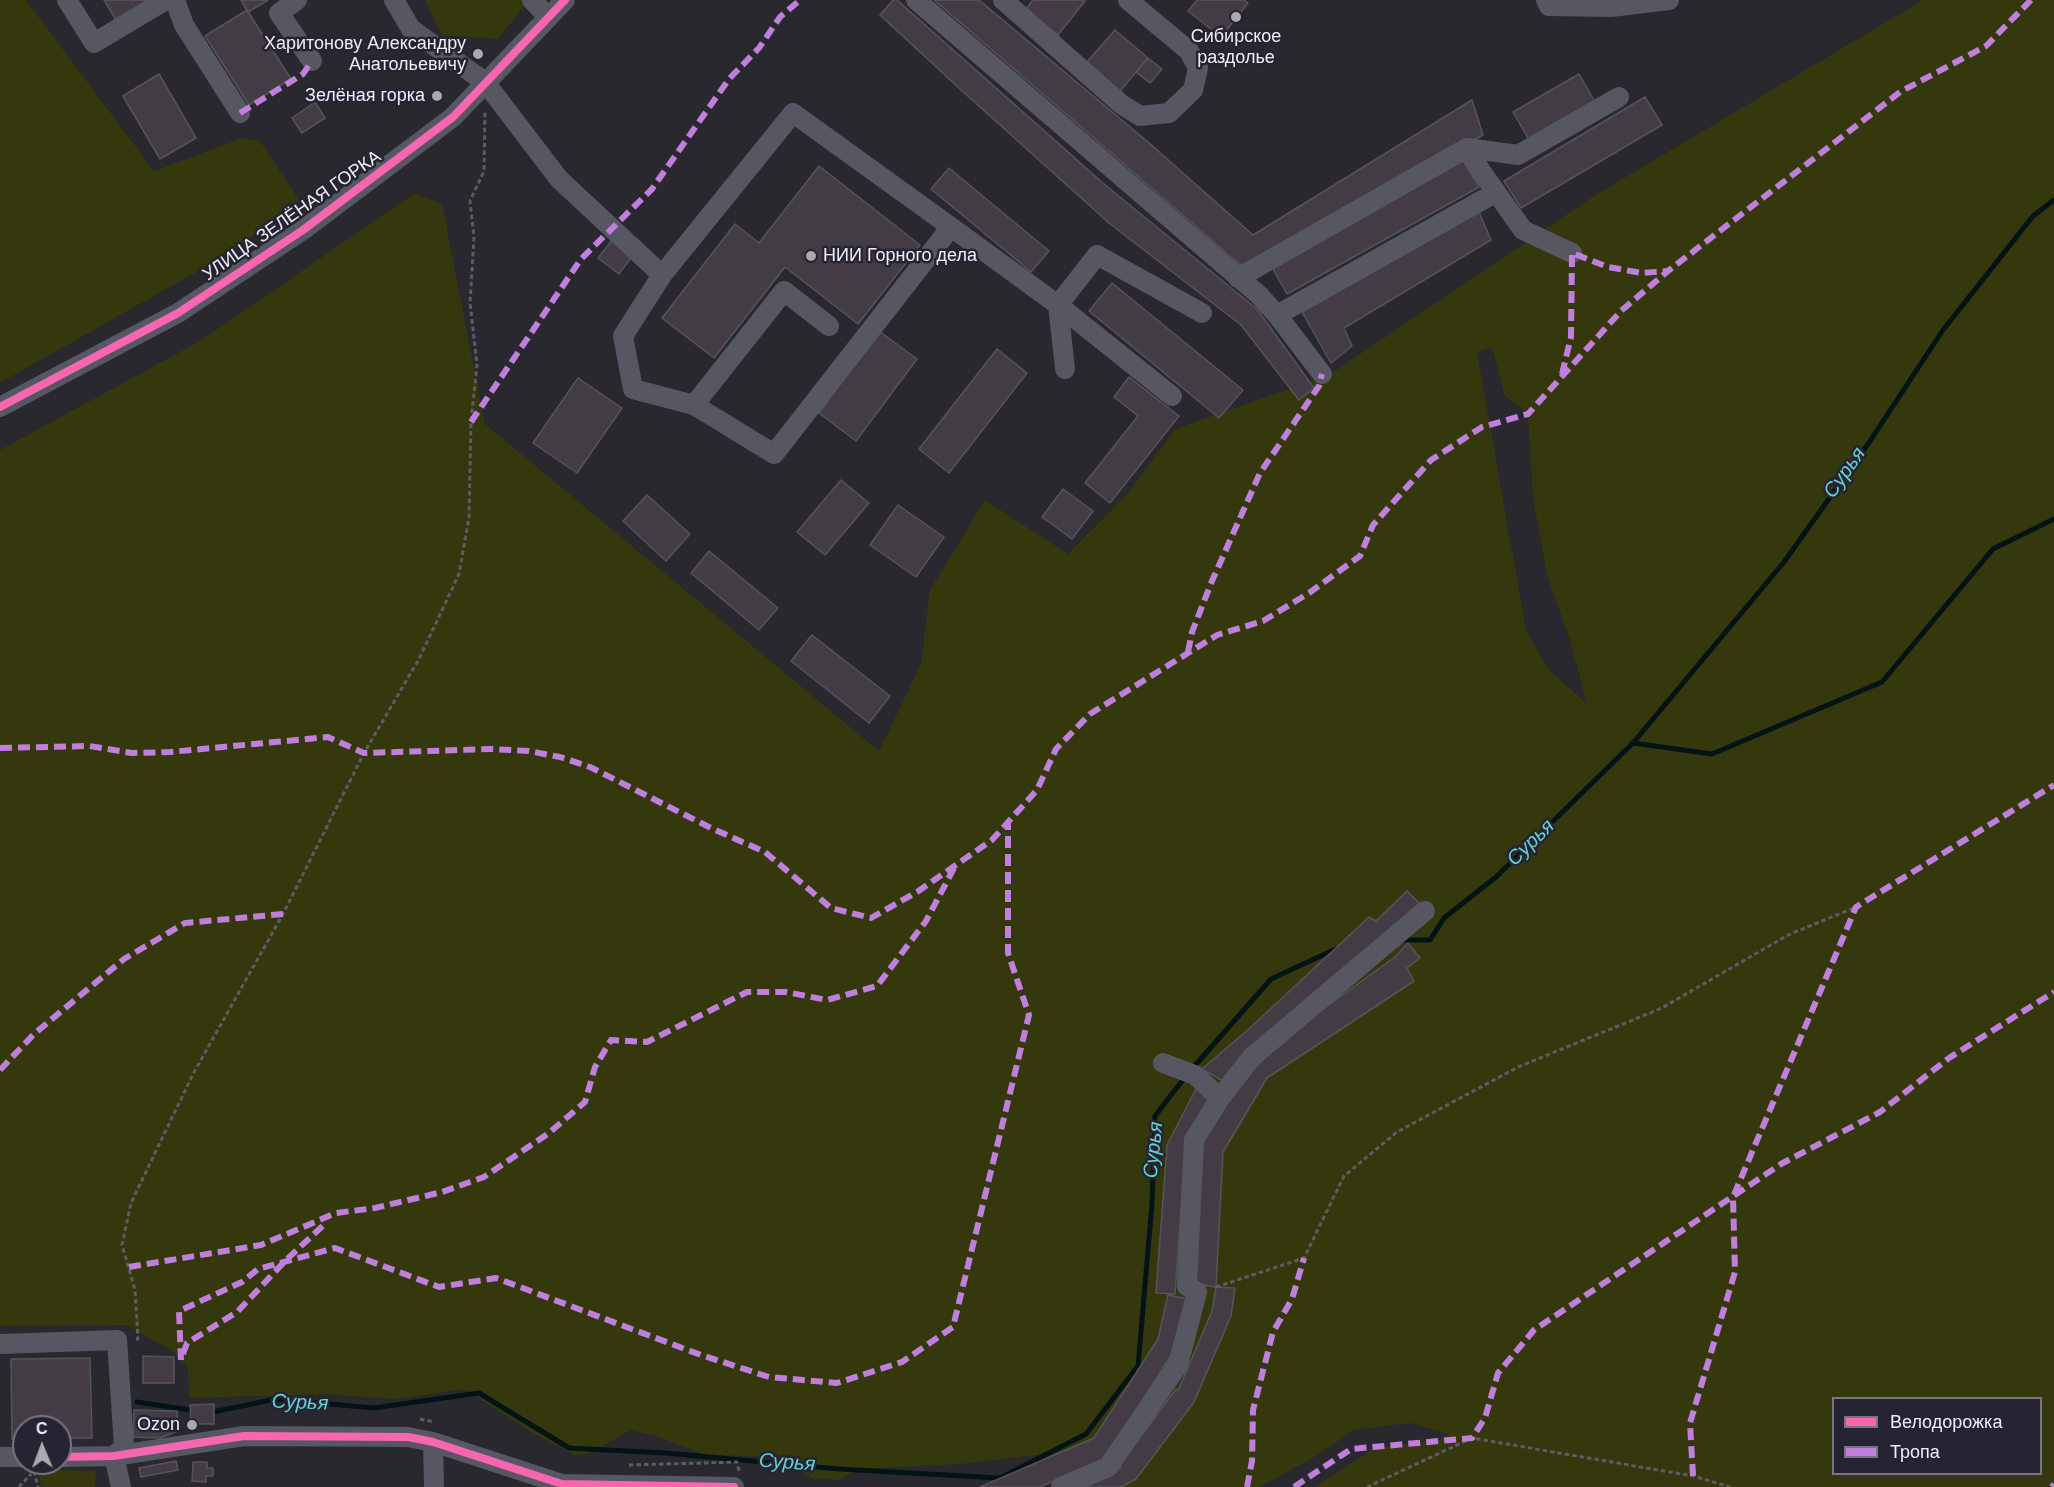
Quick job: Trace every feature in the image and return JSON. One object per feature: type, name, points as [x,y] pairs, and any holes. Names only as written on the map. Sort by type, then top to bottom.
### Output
[{"type":"street","points":[[67,0],[94,43],[166,0]]},
{"type":"street","points":[[175,0],[184,25],[240,113]]},
{"type":"street","points":[[297,0],[279,13],[312,61]]},
{"type":"street","points":[[394,0],[429,53],[485,82],[559,179],[662,275]]},
{"type":"street","points":[[532,0],[548,17]]},
{"type":"street","name":"УЛИЦА ЗЕЛЁНАЯ ГОРКА","points":[[0,407],[178,313],[303,230],[453,117],[565,0]]},
{"type":"street","points":[[916,0],[1238,278],[1277,315],[1322,374]]},
{"type":"street","points":[[1004,0],[1121,104],[1140,116],[1170,113],[1193,90],[1198,68],[1190,51],[1128,0]]},
{"type":"street","points":[[1546,0],[1549,6],[1611,7],[1670,0]]},
{"type":"street","points":[[1238,278],[1467,148],[1518,154],[1619,97]]},
{"type":"street","points":[[951,227],[774,453],[694,405],[633,389],[623,336],[662,275],[793,113],[951,227],[1058,305],[1172,396]]},
{"type":"street","points":[[1467,148],[1495,193],[1523,230],[1572,253]]},
{"type":"street","points":[[1277,315],[1495,193]]},
{"type":"street","points":[[1065,369],[1058,305],[1097,255],[1202,313]]},
{"type":"street","points":[[694,405],[784,291],[829,327]]},
{"type":"street","points":[[1061,1487],[1108,1467],[1178,1365],[1197,1292],[1187,1286],[1194,1140],[1220,1098],[1252,1057],[1425,910]]},
{"type":"street","points":[[1163,1063],[1196,1075],[1220,1098]]},
{"type":"street","points":[[0,1344],[117,1340],[124,1447],[114,1456]]},
{"type":"street","points":[[72,1457],[114,1456],[244,1436],[408,1437],[433,1442],[562,1486],[734,1487]]},
{"type":"street","points":[[433,1442],[434,1487]]},
{"type":"street","points":[[114,1456],[121,1487]]},
{"type":"path","points":[[117,1340],[138,1339],[135,1290],[122,1245],[131,1203],[193,1074],[283,914],[364,753],[418,659],[459,574],[468,518],[471,422],[477,365],[470,303],[474,237],[470,201],[484,171],[485,82]]},
{"type":"path","points":[[1216,1287],[1304,1258],[1344,1176],[1397,1132],[1518,1067],[1662,1008],[1788,935],[1856,907]]},
{"type":"path","points":[[1367,1487],[1472,1438],[1693,1476],[1730,1487]]},
{"type":"path","points":[[19,1487],[34,1470],[38,1487]]},
{"type":"green space","points":[[0,0],[26,0],[154,171],[243,138],[260,141],[301,203],[212,263],[0,383]]},
{"type":"green space","points":[[425,0],[529,0],[498,39],[442,35]]},
{"type":"green space","points":[[1923,0],[2054,0],[2054,1487],[1315,1487],[1374,1448],[1439,1440],[1449,1434],[1410,1423],[1354,1430],[1316,1456],[1260,1487],[1082,1487],[1037,1455],[960,1464],[859,1469],[839,1480],[811,1478],[786,1458],[703,1454],[656,1436],[631,1430],[588,1454],[575,1455],[534,1434],[465,1389],[395,1399],[325,1394],[189,1398],[188,1367],[172,1351],[127,1325],[0,1326],[0,450],[200,341],[415,193],[442,204],[485,424],[879,751],[921,664],[930,590],[985,500],[1068,554],[1129,492],[1175,429],[1329,375],[1594,196]],"holes":[[[1492,347],[1505,396],[1528,414],[1533,498],[1547,575],[1570,640],[1587,704],[1548,669],[1526,630],[1477,352]]]},
{"type":"green space","points":[[72,1470],[96,1471],[95,1487],[41,1487],[38,1475],[72,1475]]},
{"type":"building","points":[[104,0],[160,0],[119,25]]},
{"type":"building","points":[[241,0],[268,0],[248,12]]},
{"type":"building","points":[[893,0],[897,0],[1104,184],[1257,309],[1314,388],[1299,400],[1241,325],[1109,223],[960,89],[880,15]]},
{"type":"building","points":[[934,0],[979,0],[1148,142],[1253,235],[1472,100],[1483,135],[1243,267]]},
{"type":"building","points":[[1033,0],[1085,1],[1058,35],[1026,9]]},
{"type":"building","points":[[1197,0],[1244,0],[1248,3],[1221,37],[1188,11]]},
{"type":"building","points":[[247,10],[291,79],[249,105],[205,36]]},
{"type":"building","points":[[1115,30],[1148,58],[1120,91],[1086,63]]},
{"type":"building","points":[[1148,58],[1162,69],[1150,83],[1136,72]]},
{"type":"building","points":[[159,74],[196,138],[160,159],[123,96]]},
{"type":"building","points":[[1579,74],[1595,102],[1529,140],[1513,112]]},
{"type":"building","points":[[1645,97],[1662,125],[1521,208],[1504,181]]},
{"type":"building","points":[[315,102],[325,118],[302,133],[292,118]]},
{"type":"building","points":[[1461,157],[1479,187],[1287,294],[1270,264]]},
{"type":"building","name":"НИИ Горного дела","points":[[819,166],[920,245],[858,324],[785,267],[714,358],[662,318],[735,224],[759,243]]},
{"type":"building","points":[[949,168],[1049,251],[1031,272],[931,189]]},
{"type":"building","points":[[1479,212],[1491,240],[1344,328],[1352,346],[1331,363],[1302,312]]},
{"type":"building","points":[[613,239],[633,255],[619,274],[598,258]]},
{"type":"building","points":[[1112,283],[1243,390],[1219,418],[1089,311]]},
{"type":"building","points":[[879,331],[917,359],[856,441],[819,413]]},
{"type":"building","points":[[997,349],[1027,373],[949,473],[919,449]]},
{"type":"building","points":[[1129,377],[1179,416],[1110,503],[1085,483],[1138,416],[1114,397]]},
{"type":"building","points":[[578,378],[622,408],[577,473],[533,443]]},
{"type":"building","points":[[841,480],[869,503],[825,555],[797,532]]},
{"type":"building","points":[[1063,489],[1093,511],[1072,539],[1042,517]]},
{"type":"building","points":[[647,495],[690,534],[666,561],[623,521]]},
{"type":"building","points":[[898,505],[944,537],[916,577],[870,545]]},
{"type":"building","points":[[709,551],[778,608],[759,630],[691,573]]},
{"type":"building","points":[[812,635],[890,696],[869,723],[791,661]]},
{"type":"building","points":[[1407,891],[1421,905],[1223,1081],[1202,1069],[1250,1028],[1369,917],[1376,921]]},
{"type":"building","points":[[1408,943],[1420,958],[1407,968],[1414,981],[1267,1078],[1223,1152],[1216,1287],[1195,1284],[1203,1142],[1251,1061],[1395,957]]},
{"type":"building","points":[[1196,1089],[1213,1098],[1185,1152],[1175,1294],[1156,1293],[1167,1145]]},
{"type":"building","points":[[1216,1287],[1235,1288],[1231,1316],[1194,1402],[1136,1479],[1121,1487],[1083,1487],[1121,1468],[1119,1466],[1176,1389],[1178,1391],[1212,1311]]},
{"type":"building","points":[[1168,1295],[1188,1299],[1177,1346],[1104,1460],[1040,1487],[980,1487],[1094,1438],[1158,1339]]},
{"type":"building","points":[[143,1356],[174,1357],[174,1383],[143,1383]]},
{"type":"building","points":[[90,1358],[92,1438],[72,1438],[72,1415],[12,1415],[12,1439],[11,1359]]},
{"type":"building","points":[[214,1404],[214,1424],[191,1424],[190,1405]]},
{"type":"building","points":[[134,1410],[177,1411],[178,1431],[160,1438],[133,1437]]},
{"type":"building","points":[[176,1461],[178,1470],[141,1477],[139,1468]]},
{"type":"building","points":[[193,1462],[207,1462],[207,1468],[213,1468],[213,1476],[206,1476],[206,1482],[192,1481]]},
{"type":"waterway","name":"Сурья","points":[[1399,940],[1430,940],[1444,918],[1496,877],[1633,743],[1784,562],[1870,441],[1943,330],[2033,216],[2054,200]]},
{"type":"waterway","points":[[1633,743],[1712,754],[1882,682],[1993,549],[2054,519]]},
{"type":"waterway","name":"Сурья","points":[[1191,1070],[1271,979],[1338,948]]},
{"type":"waterway","name":"Сурья","points":[[208,1413],[276,1399],[374,1408],[479,1393],[569,1448],[665,1453],[839,1469],[1000,1478],[1086,1434],[1138,1366],[1152,1204],[1155,1116],[1185,1077]]},
{"type":"waterway","name":"Сурья","points":[[137,1402],[196,1411]]},
{"type":"marked path","points":[[471,422],[581,259],[652,189],[729,79],[759,48],[780,17],[800,0]]},
{"type":"marked path","points":[[0,748],[89,746],[132,753],[170,752],[328,737],[364,753],[491,749],[529,751],[560,757],[590,767],[711,828],[765,852],[831,908],[871,918],[917,892],[992,840],[1037,790],[1056,749],[1090,714],[1217,635],[1263,621],[1309,593],[1360,556],[1373,525],[1431,460],[1482,427],[1528,414],[1621,311],[1668,271],[1900,92],[1986,46],[2031,0]]},
{"type":"marked path","points":[[240,113],[303,74],[312,61]]},
{"type":"marked path","points":[[1562,374],[1571,337],[1572,253],[1608,267],[1642,273],[1668,271]]},
{"type":"marked path","points":[[1188,652],[1192,632],[1212,581],[1260,473],[1319,386],[1322,374]]},
{"type":"marked path","points":[[1693,1476],[1690,1423],[1735,1272],[1733,1197],[1856,907],[2054,785]]},
{"type":"marked path","points":[[181,1360],[179,1311],[242,1282],[258,1269],[335,1248],[439,1287],[496,1278],[701,1355],[769,1377],[837,1383],[902,1362],[953,1327],[1029,1015],[1008,953],[1008,822]]},
{"type":"marked path","points":[[129,1267],[261,1245],[336,1213],[375,1208],[442,1192],[484,1177],[549,1133],[585,1102],[595,1067],[611,1040],[647,1042],[747,992],[786,992],[827,1000],[877,986],[926,921],[954,868]]},
{"type":"marked path","points":[[0,1070],[34,1034],[124,959],[185,923],[283,914]]},
{"type":"marked path","points":[[1294,1487],[1351,1449],[1472,1438],[1485,1418],[1498,1373],[1534,1330],[1781,1164],[1880,1112],[1949,1058],[2054,992]]},
{"type":"marked path","points":[[183,1354],[187,1343],[237,1312],[286,1260],[327,1222]]},
{"type":"marked path","points":[[1247,1487],[1252,1461],[1253,1410],[1273,1332],[1292,1299],[1304,1258]]},
{"type":"cycle path","points":[[0,407],[178,313],[303,230],[453,117],[565,0]]},
{"type":"cycle path","points":[[72,1457],[114,1456],[244,1436],[408,1437],[433,1442],[562,1484],[734,1487]]},
{"type":"place","name":"Сибирское раздолье","points":[[1236,17]]},
{"type":"place","name":"Харитонову Александру Анатольевичу","points":[[478,54]]},
{"type":"place","name":"Зелёная горка","points":[[437,96]]},
{"type":"place","name":"НИИ Горного дела","points":[[811,256]]},
{"type":"place","name":"Ozon","points":[[192,1425]]}]
